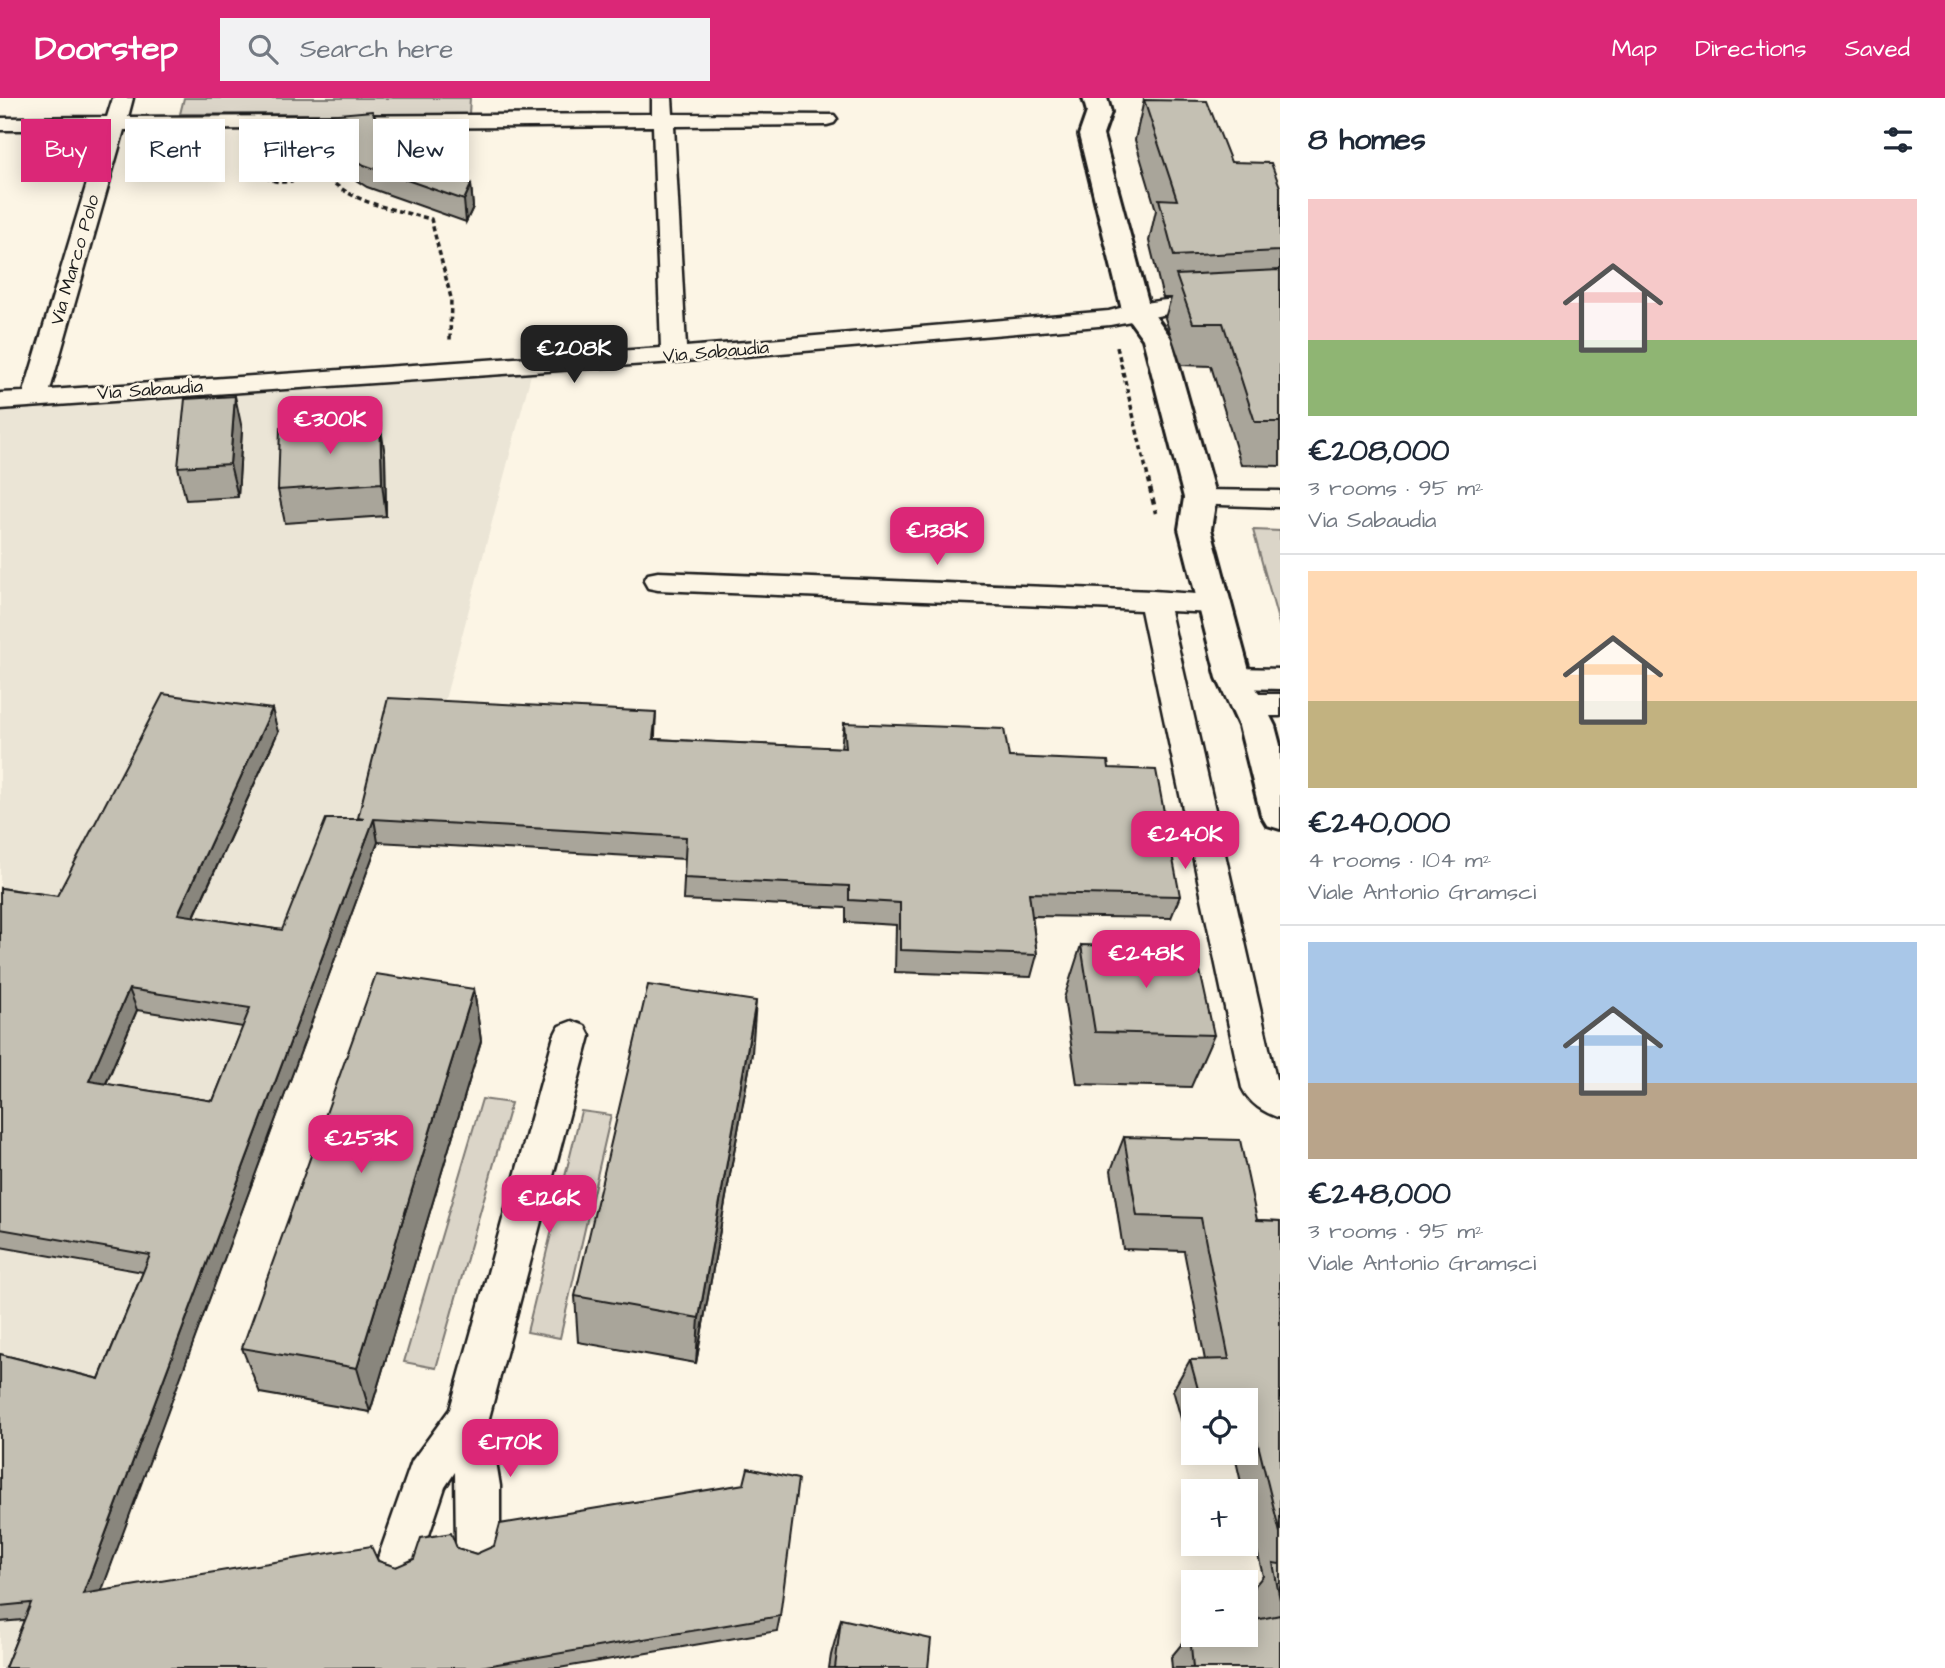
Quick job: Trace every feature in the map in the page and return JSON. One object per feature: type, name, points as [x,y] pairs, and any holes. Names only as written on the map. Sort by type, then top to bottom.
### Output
[{"type":"street","name":"Via Marco Polo","points":[[35,397],[123,98]]},
{"type":"street","points":[[116,123],[142,108],[145,98]]},
{"type":"street","points":[[1095,98],[1099,112],[1091,135],[1136,310],[1157,338],[1200,498],[1195,529],[1241,691],[1257,726],[1280,814]]},
{"type":"street","points":[[663,109],[674,355]]},
{"type":"street","points":[[359,120],[663,109],[827,118]]},
{"type":"street","points":[[0,124],[239,122]]},
{"type":"street","name":"Via Sabaudia","points":[[0,401],[674,355],[1110,318],[1136,310],[1280,302]]},
{"type":"street","points":[[1200,498],[1280,499]]},
{"type":"street","points":[[658,581],[1215,603]]},
{"type":"street","points":[[1153,600],[1261,1088],[1280,1102]]},
{"type":"street","points":[[1241,691],[1280,679]]},
{"type":"street","points":[[1241,691],[1280,705]]},
{"type":"street","points":[[400,1558],[427,1476],[468,1418],[572,1036]]},
{"type":"street","points":[[468,1418],[479,1486],[478,1545]]},
{"type":"path","points":[[280,157],[296,157],[314,167],[304,177],[285,182],[269,180],[260,172],[263,164],[280,157]]},
{"type":"path","points":[[335,182],[354,196],[431,219],[451,299],[449,357],[458,370]]},
{"type":"shaded area","points":[[184,98],[470,98],[469,114],[180,114]]},
{"type":"shaded area","points":[[533,367],[442,711],[656,726],[643,857],[377,842],[21,1668],[0,1668],[0,404]]},
{"type":"shaded area","points":[[1253,530],[1280,531],[1280,627]]},
{"type":"shaded area","points":[[482,1099],[511,1103],[436,1368],[404,1362]]},
{"type":"shaded area","points":[[581,1111],[611,1115],[560,1338],[527,1332]]},
{"type":"building","points":[[1144,100],[1207,101],[1231,162],[1271,163],[1280,187],[1280,251],[1174,256],[1159,199],[1177,200]]},
{"type":"building","points":[[372,111],[376,119],[373,119],[373,168],[359,162],[359,119],[318,119],[315,116]]},
{"type":"building","points":[[413,182],[466,182],[471,185],[464,200]]},
{"type":"building","points":[[1280,270],[1280,422],[1255,422],[1223,323],[1193,323],[1176,275]]},
{"type":"building","points":[[235,396],[230,464],[178,467],[185,399]]},
{"type":"building","points":[[380,422],[382,483],[278,490],[280,428]]},
{"type":"building","points":[[163,694],[272,709],[178,914],[282,930],[326,819],[364,819],[358,818],[388,698],[656,712],[653,739],[846,748],[844,723],[1004,729],[1009,757],[1108,761],[1109,768],[1156,770],[1180,896],[1029,893],[1037,955],[900,950],[900,903],[849,900],[849,886],[684,878],[686,837],[374,819],[83,1594],[371,1546],[378,1561],[396,1567],[414,1559],[421,1538],[451,1533],[457,1548],[476,1554],[494,1546],[500,1524],[744,1484],[748,1468],[798,1479],[780,1616],[474,1668],[5,1668],[31,1603],[0,1606],[0,1354],[99,1379],[150,1255],[0,1229],[0,888],[57,896]],"holes":[[[129,989],[250,1008],[213,1101],[89,1081]]]},
{"type":"building","points":[[1081,945],[1195,948],[1214,1035],[1095,1032]]},
{"type":"building","points":[[376,974],[474,989],[357,1368],[242,1348]]},
{"type":"building","points":[[648,985],[756,1001],[699,1318],[575,1296]]},
{"type":"building","points":[[1124,1137],[1240,1140],[1257,1220],[1280,1221],[1280,1533],[1258,1444],[1258,1388],[1198,1388],[1190,1360],[1229,1359],[1201,1218],[1137,1216]]},
{"type":"building","points":[[1273,1563],[1280,1564],[1280,1600]]},
{"type":"building","points":[[1280,1615],[1280,1668],[1193,1668],[1191,1647],[1258,1647],[1258,1620]]},
{"type":"building","points":[[841,1619],[931,1639],[928,1668],[835,1668]]}]
